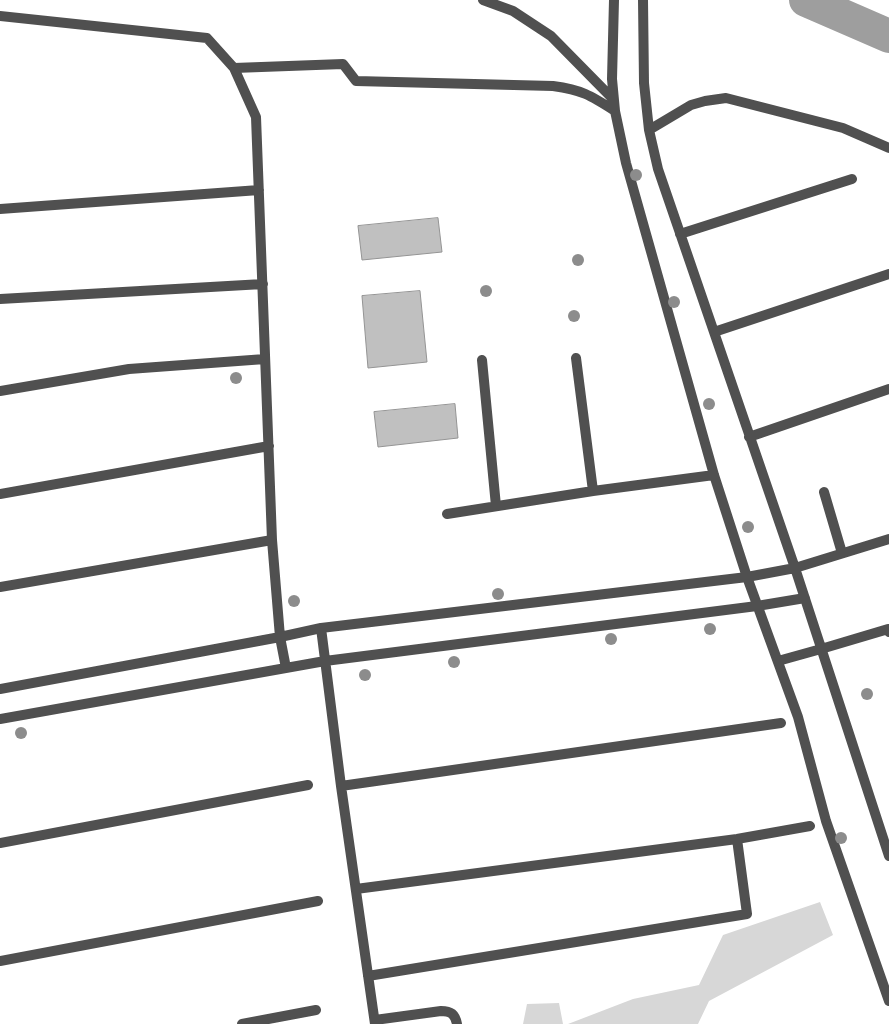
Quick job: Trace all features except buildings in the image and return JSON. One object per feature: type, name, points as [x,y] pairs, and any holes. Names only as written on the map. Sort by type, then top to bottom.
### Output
[{"type":"street","points":[[483,0],[513,12],[551,36],[614,100]]},
{"type":"street","points":[[614,0],[612,79],[615,111],[626,164],[714,475],[746,577],[798,717],[826,821],[889,1001]]},
{"type":"street","points":[[644,0],[644,83],[649,130],[658,169],[795,568],[889,856]]},
{"type":"street","points":[[0,16],[207,38],[234,68],[256,117],[272,540],[280,637],[286,668]]},
{"type":"street","points":[[234,68],[343,64],[356,81],[553,86],[574,89],[589,94],[615,111]]},
{"type":"street","points":[[649,130],[691,105],[705,100],[726,98],[844,128],[889,148]]},
{"type":"street","points":[[680,234],[852,179]]},
{"type":"street","points":[[0,209],[259,190]]},
{"type":"street","points":[[714,332],[889,274]]},
{"type":"street","points":[[0,299],[263,284]]},
{"type":"street","points":[[576,358],[593,491]]},
{"type":"street","points":[[0,392],[129,369],[266,359]]},
{"type":"street","points":[[482,360],[496,506]]},
{"type":"street","points":[[749,437],[889,389]]},
{"type":"street","points":[[0,494],[269,446]]},
{"type":"street","points":[[447,514],[593,491],[714,475]]},
{"type":"street","points":[[824,492],[842,553]]},
{"type":"street","points":[[0,688],[280,637],[321,628],[746,577],[795,568],[889,539]]},
{"type":"street","points":[[0,587],[272,540]]},
{"type":"street","points":[[0,719],[325,662],[757,606],[805,598]]},
{"type":"street","points":[[321,628],[341,786],[375,1022],[449,1011],[454,1014],[457,1024]]},
{"type":"street","points":[[778,661],[821,650],[888,629],[889,632]]},
{"type":"street","points":[[341,786],[781,723]]},
{"type":"street","points":[[0,842],[308,785]]},
{"type":"street","points":[[356,889],[736,839],[810,826]]},
{"type":"street","points":[[368,976],[747,914],[736,839]]},
{"type":"street","points":[[0,961],[318,900]]},
{"type":"street","points":[[242,1024],[279,1021],[316,1010]]},
{"type":"shaded area","points":[[820,902],[833,935],[709,1001],[698,1024],[568,1024],[633,999],[699,985],[723,935]]},
{"type":"shaded area","points":[[559,1003],[563,1024],[523,1024],[527,1004]]},
{"type":"waterway","points":[[806,0],[889,36]]}]
